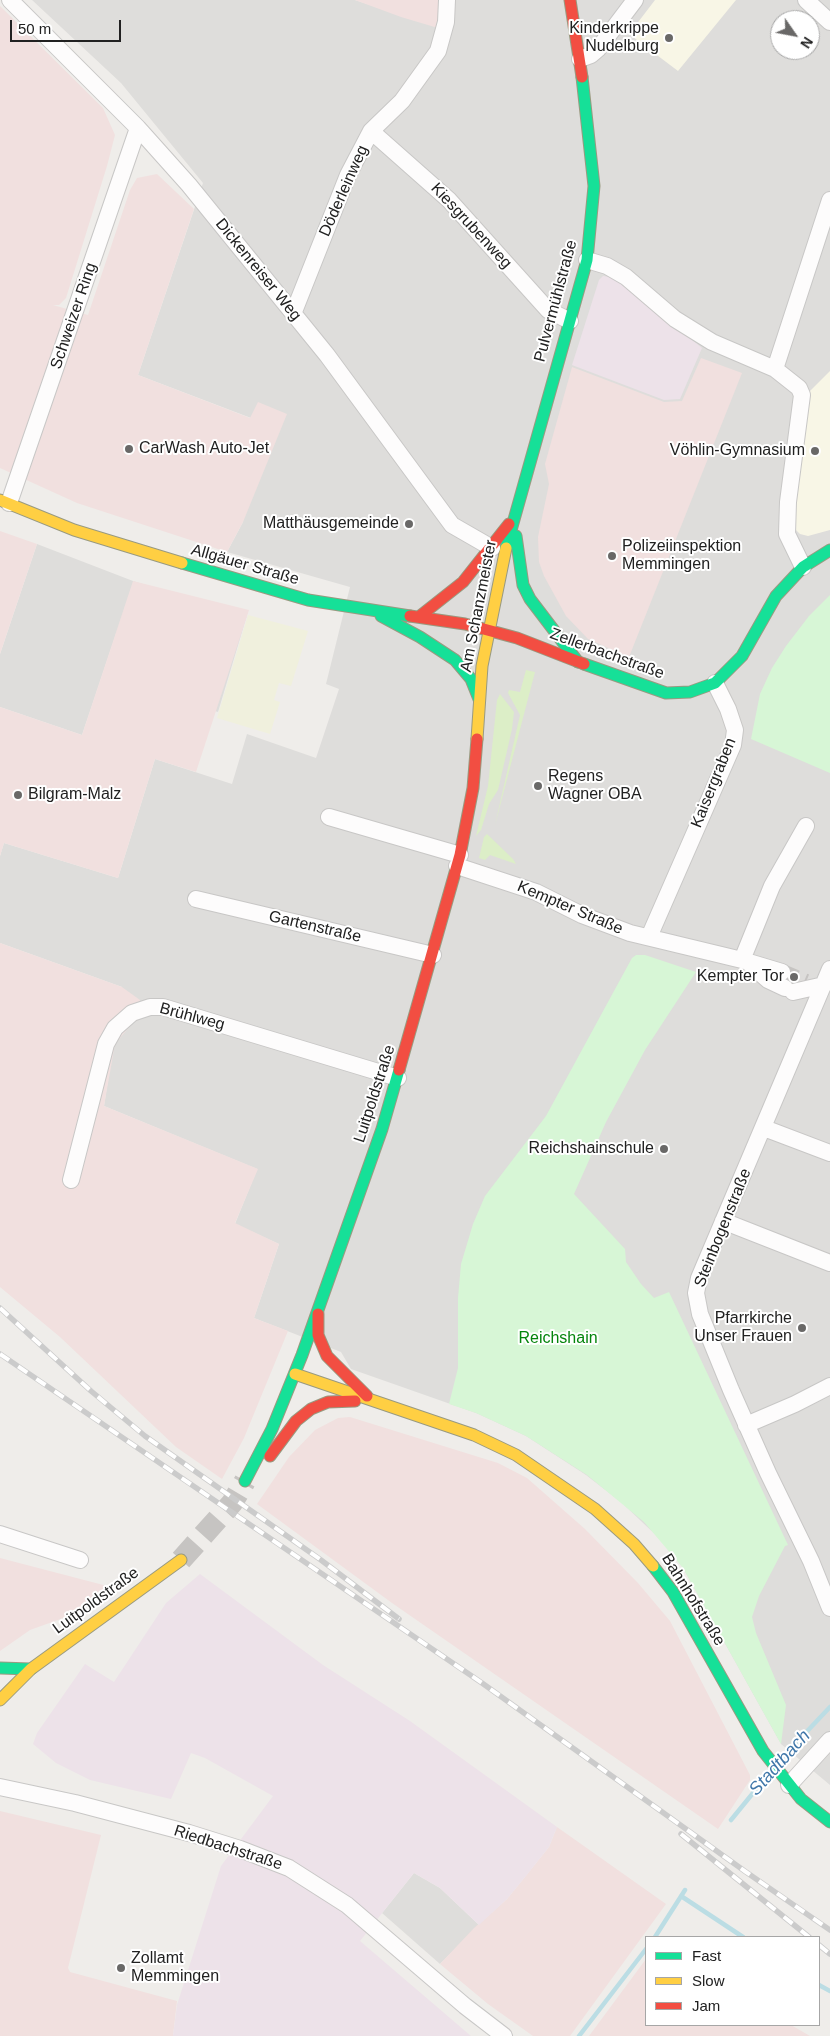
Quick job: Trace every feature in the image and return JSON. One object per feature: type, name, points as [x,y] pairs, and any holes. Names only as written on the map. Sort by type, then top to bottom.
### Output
[{"type":"main road","name":"Pulvermühlstraße","points":[[514,518],[587,260],[592,224],[594,186],[580,59],[570,0]]},
{"type":"main road","name":"Allgäuer Straße","points":[[4,501],[74,530],[249,584],[308,600],[374,611],[420,616],[488,630]]},
{"type":"main road","points":[[420,616],[463,582],[514,518]]},
{"type":"main road","points":[[514,518],[523,585],[543,618],[578,662]]},
{"type":"main road","name":"Am Schanzmeister","points":[[479,700],[488,630],[514,518]]},
{"type":"main road","points":[[715,684],[742,656],[776,596],[804,567],[830,550]]},
{"type":"main road","points":[[374,611],[444,651],[455,660],[471,680],[479,700]]},
{"type":"main road","name":"Zellerbachstraße","points":[[488,630],[525,641],[644,688],[666,692],[690,692],[715,684]]},
{"type":"main road","name":"Luitpoldstraße","points":[[370,1400],[328,1402],[311,1409],[296,1421],[260,1471],[246,1481],[272,1429],[295,1374],[398,1078],[459,860],[475,770],[479,700]]},
{"type":"main road","name":"Bahnhofstraße","points":[[318,1306],[318,1335],[327,1356],[348,1379],[361,1388],[370,1400]]},
{"type":"main road","name":"Bahnhofstraße","points":[[295,1374],[474,1435],[516,1455],[579,1496],[624,1534],[646,1556],[673,1592],[768,1758],[785,1780],[806,1802],[830,1822]]},
{"type":"main road","name":"Luitpoldstraße","points":[[0,1700],[30,1669],[181,1560]]},
{"type":"main road","points":[[0,1668],[30,1669]]},
{"type":"street","name":"Dickenreiser Weg","points":[[10,0],[138,128],[189,185],[338,369],[452,525],[492,548]]},
{"type":"street","name":"Döderleinweg","points":[[293,314],[348,175],[370,131],[402,101],[438,51],[446,22],[447,0]]},
{"type":"street","points":[[580,59],[591,55],[598,49],[635,0]]},
{"type":"street","points":[[806,0],[830,22]]},
{"type":"street","name":"Schweizer Ring","points":[[4,501],[138,128]]},
{"type":"street","name":"Kiesgrubenweg","points":[[370,131],[449,200],[548,310],[570,321]]},
{"type":"street","points":[[775,369],[830,200]]},
{"type":"street","points":[[587,260],[607,266],[626,277],[675,319],[712,342],[775,369],[794,382],[802,395],[788,502],[788,534],[804,567]]},
{"type":"street","name":"Kaisergraben","points":[[649,937],[732,745],[735,730],[728,709],[715,684]]},
{"type":"street","name":"Kempter Straße","points":[[329,817],[459,860],[582,915],[630,934],[744,960],[791,984],[827,986]]},
{"type":"street","points":[[744,960],[772,886],[806,826]]},
{"type":"street","name":"Gartenstraße","points":[[196,899],[433,955]]},
{"type":"street","name":"Steinbogenstraße","points":[[830,969],[827,986],[699,1278],[697,1302],[746,1425],[811,1561],[830,1608]]},
{"type":"street","name":"Brühlweg","points":[[71,1180],[106,1044],[115,1028],[132,1012],[150,1007],[163,1007],[398,1078]]},
{"type":"street","points":[[764,1128],[830,1153]]},
{"type":"street","points":[[723,1221],[830,1264]]},
{"type":"street","points":[[746,1425],[795,1404],[830,1386]]},
{"type":"street","points":[[0,1534],[80,1560]]},
{"type":"street","points":[[785,1780],[830,1740]]},
{"type":"street","name":"Riedbachstraße","points":[[0,1787],[75,1803],[189,1833],[240,1848],[289,1868],[347,1905],[504,2036]]},
{"type":"shaded area","points":[[32,0],[355,0],[450,31],[455,0],[830,0],[830,1785],[781,1744],[683,1568],[660,1539],[622,1503],[586,1475],[526,1436],[476,1413],[351,1369],[341,1352],[254,1318],[279,1244],[235,1224],[257,1169],[104,1106],[122,987],[0,943],[0,856],[4,843],[118,878],[155,759],[232,784],[247,734],[316,758],[339,689],[326,684],[350,587],[227,552],[243,522],[251,418],[138,375],[203,183],[121,83]]},
{"type":"shaded area","points":[[355,0],[440,0],[438,28],[401,17]]},
{"type":"shaded area","name":"Kinderkrippe Nudelburg","points":[[655,0],[736,0],[678,71],[629,34]]},
{"type":"shaded area","points":[[0,6],[103,108],[115,135],[66,298],[59,305],[53,305],[88,315],[130,190],[137,178],[157,174],[194,209],[138,375],[250,418],[258,402],[287,414],[243,522],[227,552],[77,503],[0,468]]},
{"type":"shaded area","points":[[603,276],[617,278],[702,348],[680,399],[664,400],[572,365],[599,280]]},
{"type":"shaded area","points":[[701,358],[742,373],[629,657],[588,639],[566,616],[544,576],[539,562],[538,537],[549,484],[545,464],[572,367],[664,402],[682,401]]},
{"type":"shaded area","name":"Vöhlin-Gymnasium","points":[[830,371],[830,530],[808,536],[800,534],[793,527],[808,393]]},
{"type":"shaded area","points":[[0,531],[37,544],[0,654]]},
{"type":"shaded area","points":[[37,544],[133,581],[247,615],[218,712],[198,706],[116,634],[82,735],[0,707],[0,654]]},
{"type":"shaded area","points":[[133,581],[249,610],[196,772],[155,759],[118,878],[4,843],[0,856],[0,707],[82,735]]},
{"type":"shaded area","points":[[0,943],[122,987],[140,1000],[135,1020],[115,1044],[104,1106],[258,1169],[235,1223],[279,1244],[254,1318],[288,1331],[244,1438],[222,1479],[176,1447],[60,1337],[0,1287]]},
{"type":"shaded area","points":[[350,1417],[498,1463],[527,1478],[585,1529],[638,1583],[670,1621],[750,1775],[750,1780],[718,1829],[392,1603],[257,1504],[289,1457],[315,1430],[338,1418]]},
{"type":"shaded area","points":[[0,1558],[111,1587],[69,1616],[30,1630],[0,1651]]},
{"type":"shaded area","points":[[200,1574],[323,1665],[410,1721],[557,1827],[549,1847],[526,1876],[507,1899],[479,1925],[440,1888],[414,1873],[360,1941],[471,2036],[173,2036],[177,2005],[221,1866],[273,1796],[205,1758],[191,1753],[171,1799],[90,1780],[56,1763],[33,1744],[37,1733],[85,1664],[114,1682],[166,1603]]},
{"type":"shaded area","points":[[0,1811],[101,1835],[68,1968],[70,1972],[177,2001],[173,2036],[0,2036]]},
{"type":"shaded area","points":[[557,1827],[666,1904],[570,2036],[533,2036],[488,2004],[440,1964],[474,1928],[507,1899],[549,1847]]},
{"type":"shaded area","points":[[414,1873],[440,1888],[479,1925],[440,1964],[382,1913]]},
{"type":"shaded area","points":[[645,1960],[645,2026],[793,2026],[810,2036],[589,2036]]},
{"type":"green space","points":[[830,595],[830,773],[751,739],[760,694],[772,668],[809,616]]},
{"type":"green space","points":[[248,615],[308,631],[291,686],[279,683],[274,700],[280,702],[270,734],[217,718]]},
{"type":"green space","points":[[526,670],[535,672],[495,825],[520,715],[508,693],[509,690],[520,692]]},
{"type":"green space","points":[[500,694],[514,712],[512,729],[498,790],[489,804],[481,830],[476,836],[488,786],[497,700]]},
{"type":"green space","points":[[487,834],[516,864],[490,855],[485,860],[479,858],[484,837]]},
{"type":"green space","name":"Reichshain","points":[[636,955],[645,955],[696,972],[645,1050],[606,1122],[574,1194],[625,1249],[626,1262],[641,1284],[654,1298],[669,1292],[788,1545],[785,1546],[759,1596],[752,1617],[756,1633],[786,1705],[781,1744],[683,1568],[644,1522],[587,1475],[526,1436],[476,1413],[449,1404],[458,1368],[458,1298],[461,1264],[473,1224],[485,1196],[546,1116],[632,958]]},
{"type":"waterway","name":"Stadtbach","points":[[779,1761],[830,1707]]},
{"type":"waterway","name":"Stadtbach","points":[[731,1820],[771,1771]]},
{"type":"waterway","name":"Stadtbach","points":[[656,1936],[685,1890]]},
{"type":"waterway","points":[[681,1896],[741,1936]]},
{"type":"waterway","name":"Stadtbach","points":[[579,2036],[645,1950]]},
{"type":"waterway","points":[[820,1986],[830,1991]]},
{"type":"tunnel","points":[[782,972],[806,982]]},
{"type":"tunnel","points":[[181,1560],[232,1503],[245,1481]]},
{"type":"railway","points":[[0,1308],[91,1391],[145,1436],[321,1560],[399,1619]]},
{"type":"railway","points":[[0,1354],[482,1683],[830,1930]]},
{"type":"railway","points":[[681,1834],[808,1936]]},
{"type":"railway","points":[[820,1946],[830,1954]]},
{"type":"traffic: fast","points":[[506,548],[587,260],[594,186],[582,77]]},
{"type":"traffic: fast","points":[[516,536],[523,585],[530,599],[578,662]]},
{"type":"traffic: fast","points":[[584,664],[666,693],[690,692],[715,683],[742,656],[776,596],[803,567],[830,550]]},
{"type":"traffic: fast","points":[[182,563],[308,600],[410,616]]},
{"type":"traffic: fast","points":[[381,616],[420,637],[455,660],[471,679],[479,699]]},
{"type":"traffic: fast","points":[[245,1481],[272,1429],[302,1355],[382,1129],[399,1070]]},
{"type":"traffic: fast","points":[[653,1566],[673,1592],[763,1751],[801,1799],[830,1822]]},
{"type":"traffic: fast","points":[[0,1668],[31,1669]]},
{"type":"traffic: slow","points":[[0,500],[74,530],[182,563]]},
{"type":"traffic: slow","points":[[477,739],[482,666],[506,548]]},
{"type":"traffic: slow","points":[[295,1374],[474,1435],[516,1455],[595,1509],[634,1544],[653,1566]]},
{"type":"traffic: slow","points":[[0,1700],[31,1669],[181,1560]]},
{"type":"traffic: jam","points":[[570,0],[582,77]]},
{"type":"traffic: jam","points":[[420,616],[463,582],[509,524]]},
{"type":"traffic: jam","points":[[410,616],[465,624],[517,638],[584,664]]},
{"type":"traffic: jam","points":[[399,1070],[460,855],[473,788],[477,739]]},
{"type":"traffic: jam","points":[[318,1314],[318,1335],[327,1356],[367,1396]]},
{"type":"traffic: jam","points":[[270,1456],[296,1421],[311,1409],[328,1402],[355,1401]]},
{"type":"place","name":"Kinderkrippe Nudelburg","points":[[669,38]]},
{"type":"place","name":"CarWash Auto-Jet","points":[[129,449]]},
{"type":"place","name":"Vöhlin-Gymnasium","points":[[815,451]]},
{"type":"place","name":"Matthäusgemeinde","points":[[409,524]]},
{"type":"place","name":"Polizeiinspektion Memmingen","points":[[612,556]]},
{"type":"place","name":"Regens Wagner OBA","points":[[538,786]]},
{"type":"place","name":"Bilgram-Malz","points":[[18,795]]},
{"type":"place","name":"Kempter Tor","points":[[794,977]]},
{"type":"place","name":"Reichshainschule","points":[[664,1149]]},
{"type":"place","name":"Pfarrkirche Unser Frauen","points":[[802,1328]]},
{"type":"place","name":"Zollamt Memmingen","points":[[121,1968]]}]
